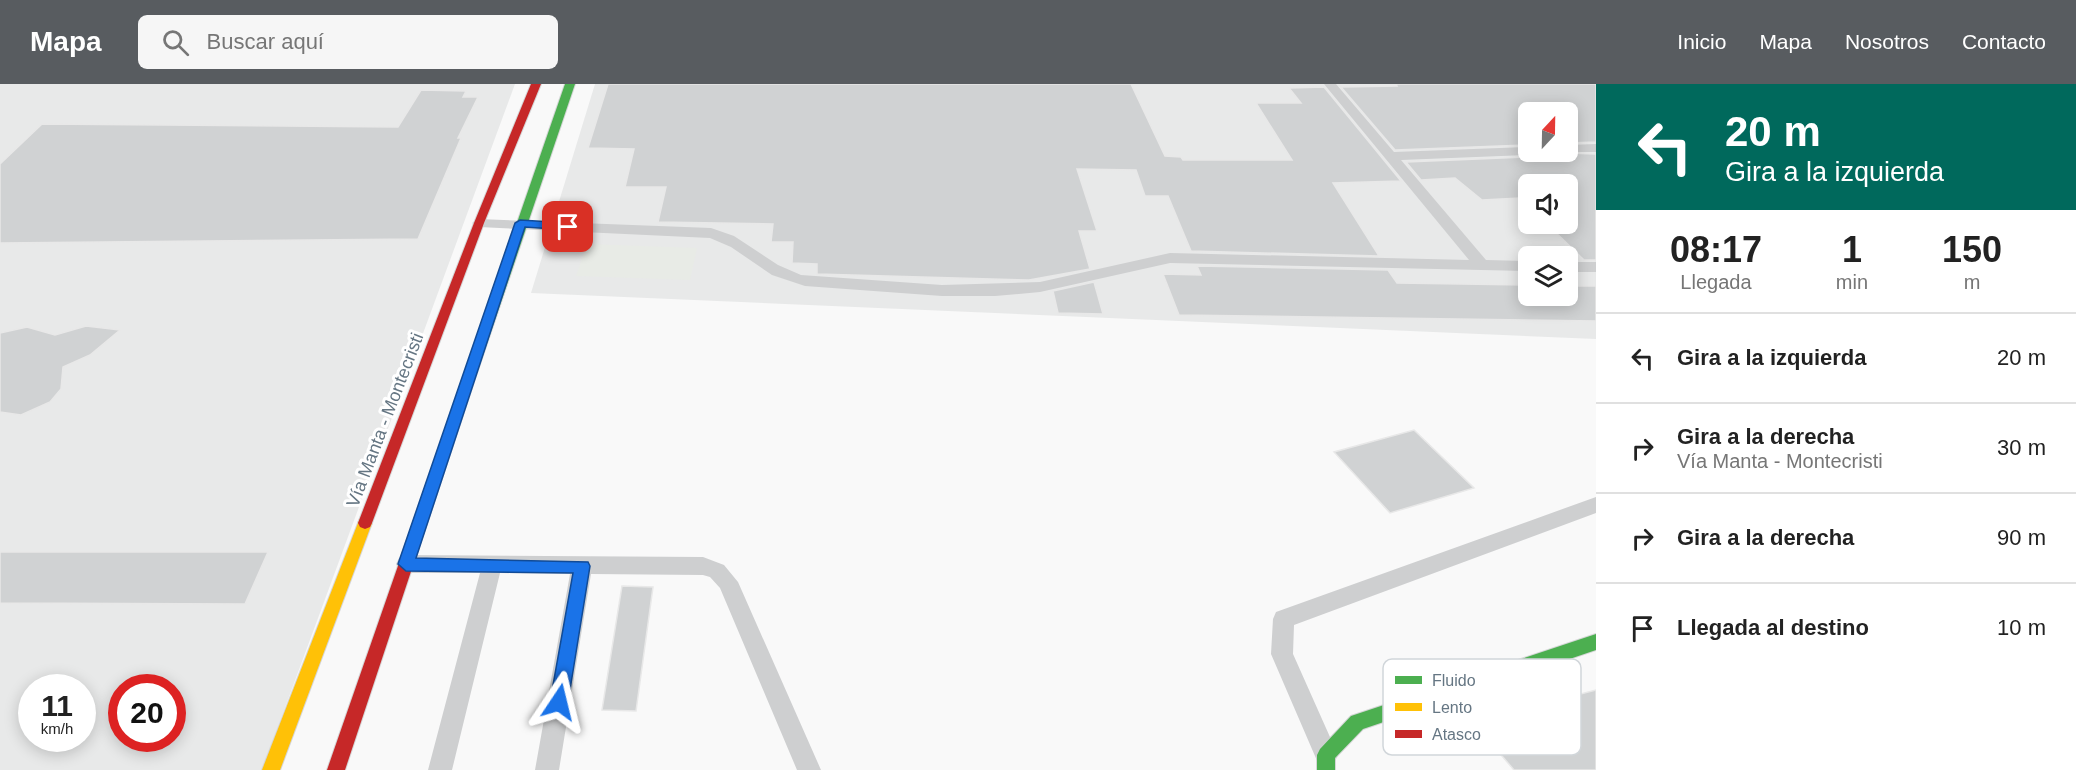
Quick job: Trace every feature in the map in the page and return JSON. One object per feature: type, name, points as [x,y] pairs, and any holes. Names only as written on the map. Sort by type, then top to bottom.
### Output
[{"type":"main road","name":"Vía Manta - Montecristi","points":[[271,770],[479,223],[536,84]]},
{"type":"main road","points":[[336,770],[520,223],[570,84]]},
{"type":"main road","points":[[1545,659],[1596,642]]},
{"type":"main road","points":[[1326,762],[1357,722],[1383,713]]},
{"type":"lane","points":[[1330,84],[1482,265]]},
{"type":"lane","points":[[1578,149],[1596,148]]},
{"type":"lane","points":[[1392,156],[1518,151]]},
{"type":"lane","points":[[479,223],[711,233],[739,244],[773,269],[789,277],[810,282],[972,290],[1023,289],[1079,279],[1143,261],[1170,258],[1518,266]]},
{"type":"lane","points":[[1578,267],[1596,267]]},
{"type":"lane","points":[[1326,762],[1282,654],[1284,619],[1596,505]]},
{"type":"lane","points":[[406,564],[703,566],[717,571],[728,582],[809,770]]},
{"type":"lane","points":[[440,770],[492,565]]},
{"type":"lane","points":[[548,770],[582,566]]},
{"type":"shaded area","points":[[0,84],[515,84],[262,770],[0,770]]},
{"type":"shaded area","points":[[595,84],[1596,84],[1596,339],[531,293]]},
{"type":"shaded area","points":[[587,244],[697,248],[690,280],[576,276]]},
{"type":"building","points":[[608,84],[1131,84],[1165,156],[1181,157],[1183,160],[1292,160],[1256,103],[1301,103],[1289,88],[1324,87],[1401,181],[1333,183],[1379,256],[1191,251],[1168,196],[1145,196],[1136,170],[1077,169],[1097,231],[1079,231],[1090,269],[1029,280],[817,274],[817,264],[792,263],[793,242],[771,242],[773,224],[658,222],[666,187],[625,187],[634,149],[588,148]]},
{"type":"building","points":[[1396,84],[1596,84],[1596,142],[1578,143],[1578,102],[1518,102],[1518,145],[1395,150],[1341,87],[1397,86]]},
{"type":"building","points":[[421,90],[466,91],[463,97],[478,97],[458,138],[461,138],[418,239],[0,243],[0,164],[42,124],[398,127]]},
{"type":"building","points":[[1578,153],[1596,154],[1596,260],[1584,260],[1578,254],[1578,246],[1570,246],[1557,234],[1578,234],[1578,174],[1518,174],[1518,198],[1482,200],[1455,178],[1421,180],[1406,162],[1518,157],[1518,162],[1578,162]]},
{"type":"building","points":[[1197,266],[1388,270],[1397,283],[1518,285],[1518,306],[1578,306],[1578,286],[1596,286],[1596,321],[1179,315],[1163,274],[1201,275]]},
{"type":"building","points":[[1094,282],[1103,314],[1058,313],[1053,291]]},
{"type":"building","points":[[86,326],[120,330],[90,355],[63,367],[61,389],[50,402],[21,415],[0,412],[0,333],[27,327],[55,335]]},
{"type":"building","points":[[1414,430],[1474,488],[1390,513],[1334,452]]},
{"type":"building","points":[[0,552],[268,552],[245,604],[0,603]]},
{"type":"building","points":[[622,586],[653,587],[636,711],[602,710]]},
{"type":"building","points":[[1596,690],[1596,770],[1514,770],[1501,755],[1581,755],[1581,694]]},
{"type":"traffic: fast","points":[[469,379],[570,84]]},
{"type":"traffic: fast","points":[[1545,659],[1596,642]]},
{"type":"traffic: fast","points":[[1326,770],[1326,755],[1357,722],[1383,713]]},
{"type":"traffic: slow","points":[[271,770],[365,523]]},
{"type":"traffic: jam","points":[[365,523],[479,223],[536,84]]},
{"type":"traffic: jam","points":[[336,770],[469,379]]},
{"type":"route","points":[[559,702],[582,566],[406,564],[520,223],[568,227]]}]
